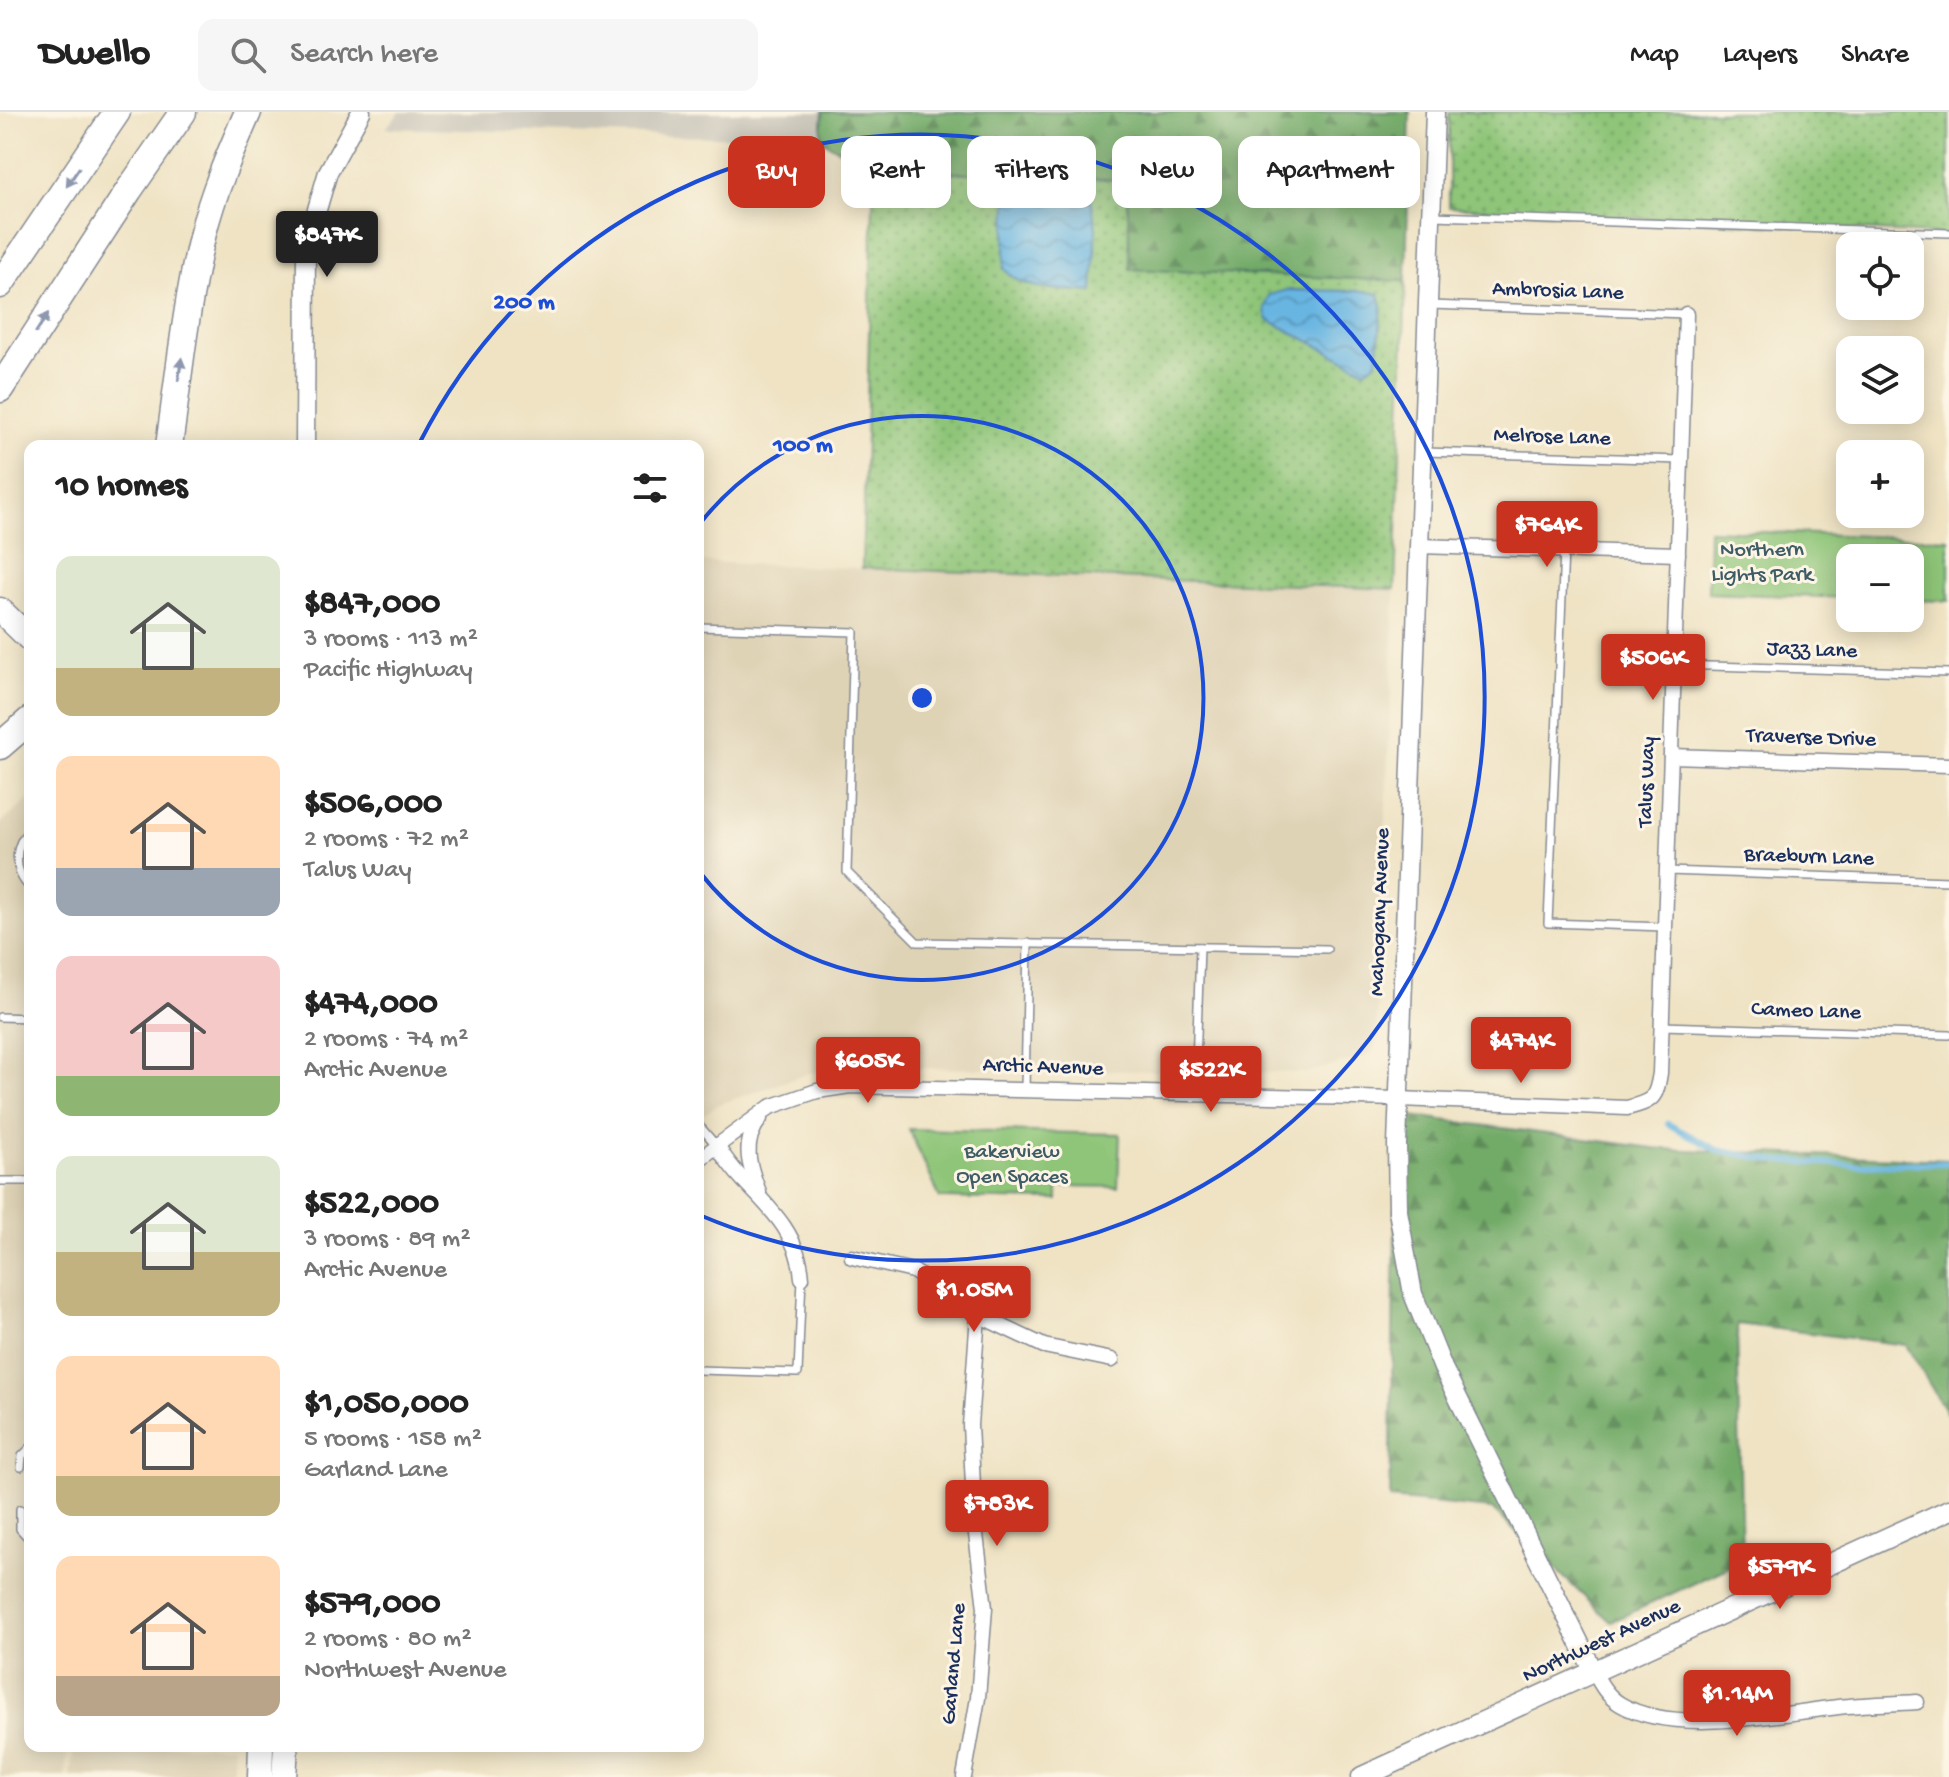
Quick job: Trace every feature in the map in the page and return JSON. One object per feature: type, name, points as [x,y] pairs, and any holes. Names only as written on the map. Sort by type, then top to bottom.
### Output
[{"type":"highway","points":[[0,285],[117,112]]},
{"type":"highway","points":[[0,389],[183,112]]},
{"type":"highway","points":[[170,440],[203,231],[248,112]]},
{"type":"highway","points":[[0,746],[24,725]]},
{"type":"main road","points":[[0,610],[24,633]]},
{"type":"main road","name":"Northwest Avenue","points":[[1362,1777],[1949,1510]]},
{"type":"main road","points":[[260,1777],[261,1752]]},
{"type":"main road","points":[[271,1777],[272,1752]]},
{"type":"main road","points":[[284,1777],[286,1752]]},
{"type":"street","points":[[305,440],[306,247],[328,172],[361,112]]},
{"type":"street","name":"Mahogany Avenue","points":[[1435,112],[1399,1099],[1398,1211],[1413,1294],[1443,1368],[1594,1672]]},
{"type":"street","name":"Talus Way","points":[[1646,1103],[1657,1094],[1662,1026],[1686,314]]},
{"type":"street","points":[[1418,546],[1678,554]]},
{"type":"street","name":"Traverse Drive","points":[[1671,756],[1949,765]]},
{"type":"street","name":"Arctic Avenue","points":[[704,1155],[770,1107],[817,1091],[850,1086],[1399,1099],[1627,1108],[1646,1103]]},
{"type":"street","points":[[761,1197],[747,1152],[751,1131],[770,1107]]},
{"type":"street","points":[[716,1145],[792,1238],[800,1258],[802,1278]]},
{"type":"street","points":[[852,1257],[913,1271],[978,1315],[1044,1346],[1112,1360]]},
{"type":"street","name":"Garland Lane","points":[[964,1777],[978,1698],[985,1608],[975,1526],[970,1425],[978,1315]]},
{"type":"street","points":[[1594,1672],[1607,1695],[1623,1706],[1646,1714],[1707,1723],[1917,1702]]},
{"type":"lane","points":[[1431,216],[1949,233]]},
{"type":"lane","name":"Ambrosia Lane","points":[[1428,305],[1686,314]]},
{"type":"lane","name":"Melrose Lane","points":[[1422,452],[1681,460]]},
{"type":"lane","points":[[1564,550],[1548,923],[1665,927]]},
{"type":"lane","points":[[704,627],[854,632],[847,872],[917,942],[1327,949]]},
{"type":"lane","name":"Jazz Lane","points":[[1674,665],[1949,673]]},
{"type":"lane","points":[[24,837],[18,845],[17,867],[24,882]]},
{"type":"lane","name":"Braeburn Lane","points":[[1667,871],[1949,881]]},
{"type":"lane","points":[[1025,1089],[1028,943]]},
{"type":"lane","points":[[1195,1095],[1200,947]]},
{"type":"lane","points":[[0,1017],[24,1018]]},
{"type":"lane","name":"Cameo Lane","points":[[1662,1026],[1949,1035]]},
{"type":"lane","points":[[704,1131],[716,1145]]},
{"type":"lane","points":[[0,1181],[24,1181]]},
{"type":"lane","points":[[704,1370],[798,1373],[802,1278]]},
{"type":"lane","points":[[21,1467],[24,1454]]},
{"type":"lane","points":[[20,1509],[20,1529],[24,1533]]},
{"type":"shaded area","points":[[400,112],[823,112],[821,136],[728,137],[386,128]]},
{"type":"shaded area","points":[[704,562],[1395,589],[1376,1042],[1370,1055],[1306,1073],[850,1067],[810,1073],[717,1105],[704,1114]]},
{"type":"shaded area","points":[[24,804],[24,1752],[67,1752],[65,1777],[0,1777],[0,824]]},
{"type":"shaded area","points":[[73,1752],[233,1752],[231,1777],[70,1777]]},
{"type":"green space","points":[[823,112],[1410,112],[1409,136],[1238,136],[1238,208],[1408,208],[1406,281],[1130,269],[1128,208],[1222,208],[1222,136],[1112,136],[1112,179],[1096,179],[1096,136],[967,136],[967,173],[951,172],[951,136],[841,136],[841,151],[825,142],[825,136],[821,136]]},
{"type":"green space","points":[[1449,112],[1949,112],[1949,235],[1449,207]]},
{"type":"green space","points":[[951,172],[967,173],[967,208],[1096,208],[1096,179],[1112,179],[1112,208],[1128,208],[1131,269],[1406,281],[1395,589],[862,568],[873,208],[951,208]]},
{"type":"green space","name":"Northern Lights Park","points":[[1709,530],[1949,539],[1949,601],[1924,600],[1924,544],[1836,544],[1836,598],[1708,593]]},
{"type":"green space","points":[[1397,1114],[1661,1149],[1949,1160],[1949,1417],[1906,1345],[1737,1324],[1742,1561],[1611,1622],[1492,1509],[1390,1499]]},
{"type":"green space","name":"Bakerview Open Spaces","points":[[909,1129],[1120,1134],[1118,1187],[1058,1186],[1058,1200],[940,1198]]},
{"type":"water","points":[[1007,208],[1093,208],[1096,229],[1093,292],[1034,286],[1012,277],[1004,269]]},
{"type":"water","points":[[1287,290],[1379,294],[1382,306],[1377,362],[1365,370],[1268,320],[1265,308],[1269,295]]},
{"type":"waterway","points":[[1668,1124],[1717,1150],[1772,1160],[1855,1165],[1949,1163]]}]
